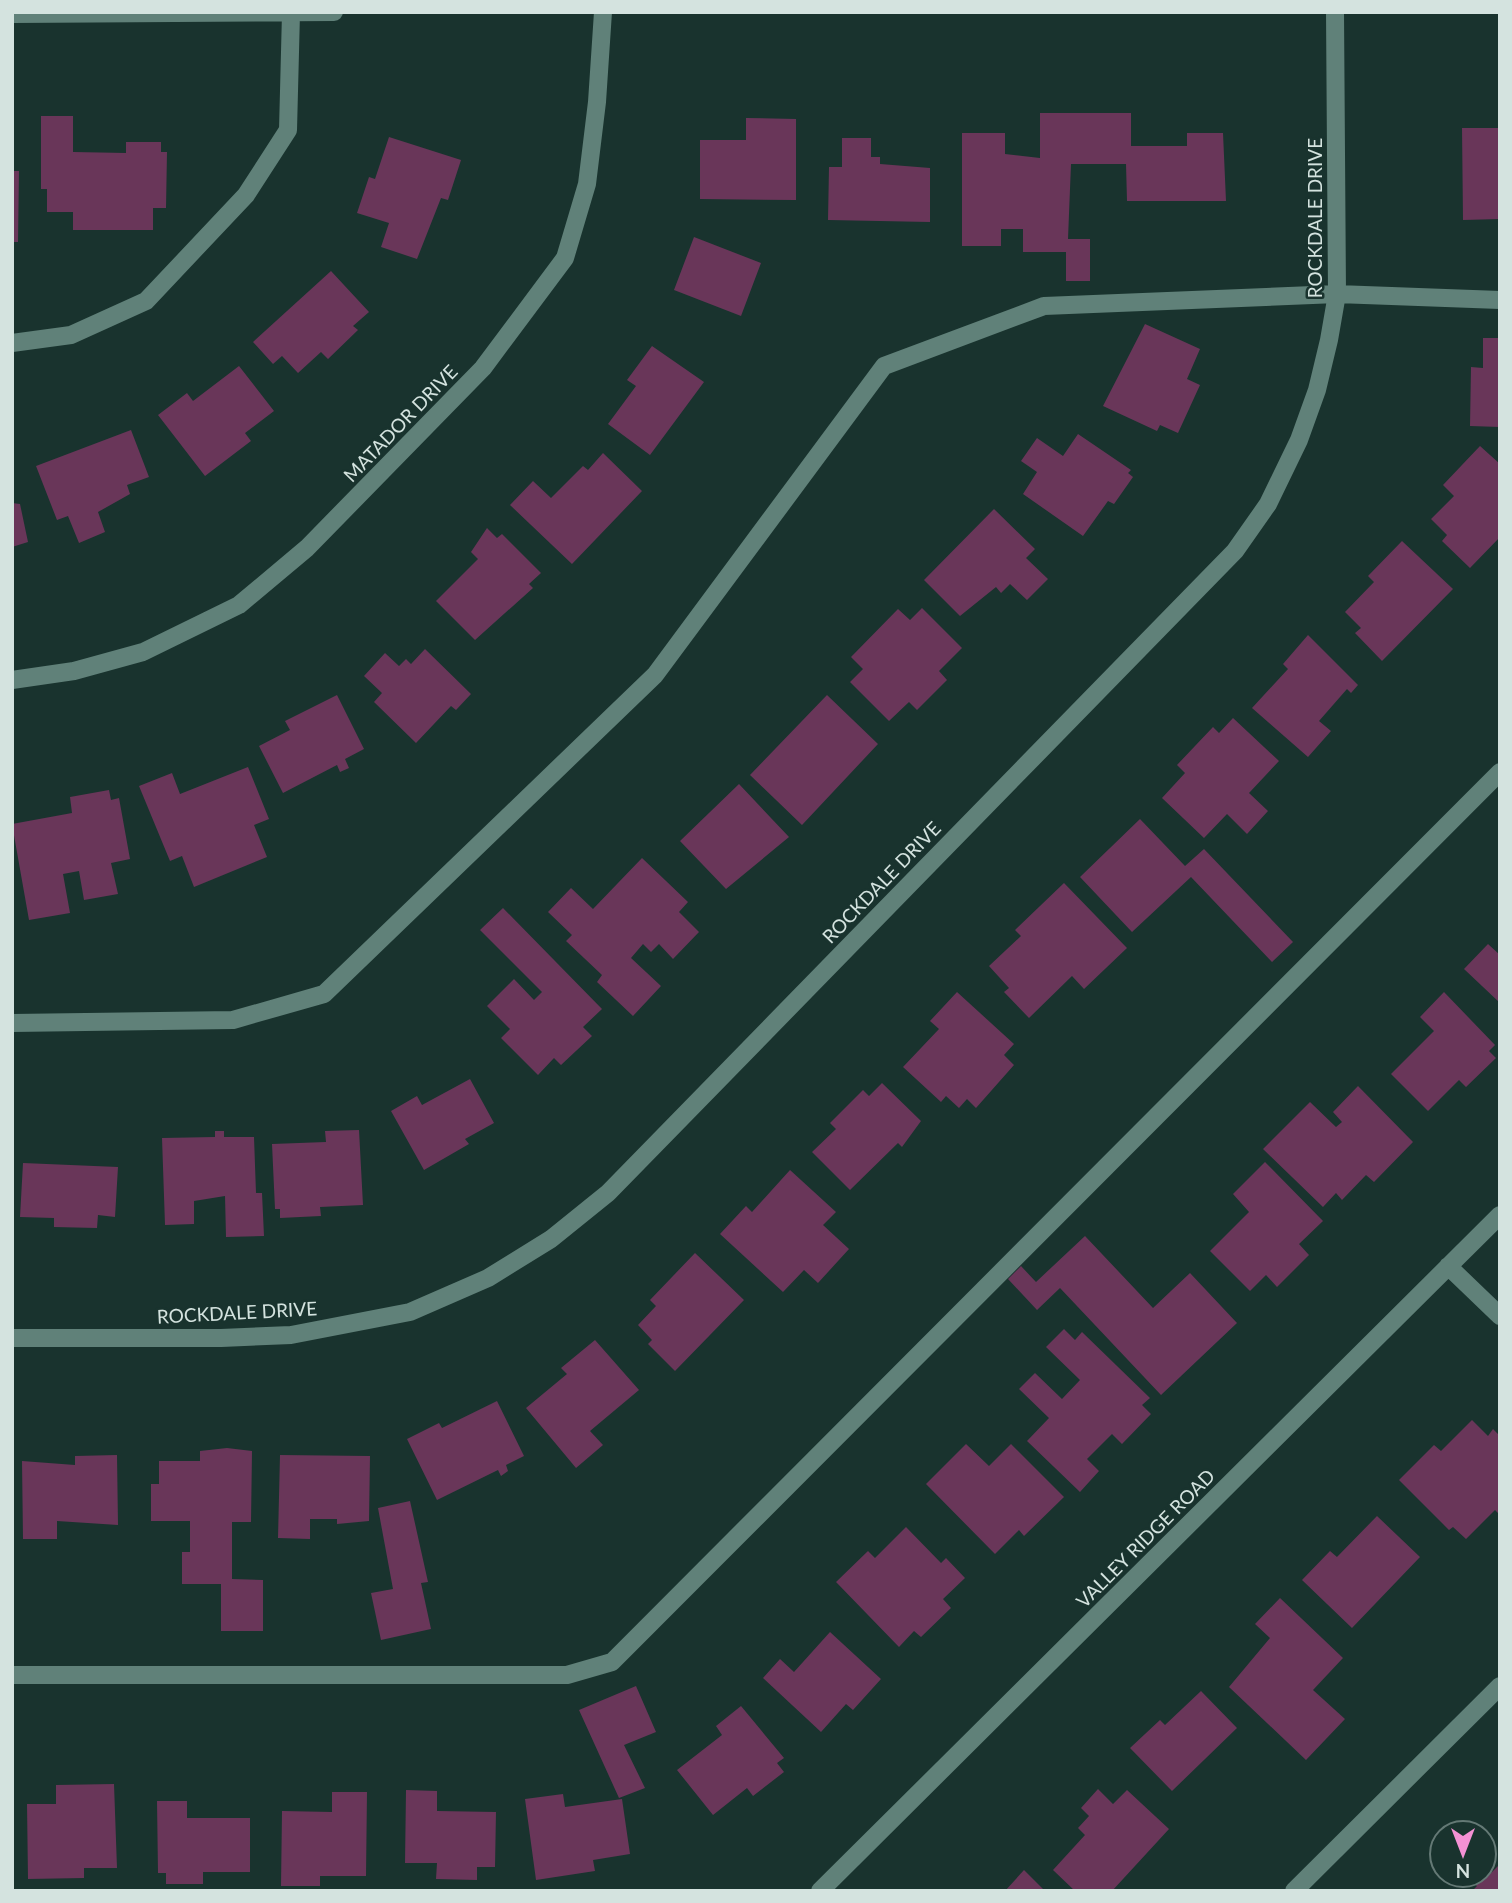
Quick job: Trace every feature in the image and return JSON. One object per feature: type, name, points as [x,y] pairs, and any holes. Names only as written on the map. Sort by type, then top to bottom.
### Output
[{"type":"street","points":[[12,344],[71,335],[146,301],[246,195],[288,130],[291,12]]},
{"type":"street","points":[[12,14],[334,12]]},
{"type":"street","name":"MATADOR DRIVE","points":[[12,680],[74,670],[143,652],[239,605],[307,548],[483,368],[565,258],[587,184],[597,102],[603,12]]},
{"type":"street","name":"ROCKDALE DRIVE","points":[[12,1338],[221,1338],[290,1335],[410,1312],[488,1278],[551,1239],[608,1193],[1235,551],[1268,503],[1298,440],[1317,390],[1337,294],[1335,12]]},
{"type":"street","points":[[12,1023],[233,1020],[324,994],[655,675],[884,366],[1044,306],[1337,294],[1500,300]]},
{"type":"street","points":[[12,1675],[567,1675],[612,1662],[1500,772]]},
{"type":"street","name":"VALLEY RIDGE ROAD","points":[[820,1891],[1500,1215]]},
{"type":"street","points":[[1448,1266],[1500,1316]]},
{"type":"street","points":[[1294,1891],[1500,1686]]},
{"type":"building","points":[[1040,113],[1131,113],[1131,146],[1187,146],[1187,133],[1223,133],[1226,201],[1127,201],[1126,164],[1071,164],[1068,239],[1090,239],[1090,281],[1066,281],[1066,252],[1023,252],[1023,229],[1001,229],[1001,246],[962,246],[962,133],[1005,133],[1005,154],[1040,158]]},
{"type":"building","points":[[41,116],[73,116],[73,152],[126,153],[126,142],[161,142],[161,152],[167,152],[166,208],[153,208],[153,230],[73,230],[73,212],[47,212],[47,189],[41,189]]},
{"type":"building","points":[[746,118],[796,119],[796,200],[700,199],[700,140],[746,140]]},
{"type":"building","points":[[1462,128],[1500,128],[1500,219],[1463,220]]},
{"type":"building","points":[[389,137],[461,160],[448,200],[441,198],[417,259],[381,247],[389,223],[357,213],[369,177],[375,179]]},
{"type":"building","points":[[842,138],[871,138],[871,157],[880,157],[880,164],[930,168],[930,222],[828,220],[829,167],[842,167]]},
{"type":"building","points":[[12,171],[19,171],[18,242],[12,242]]},
{"type":"building","points":[[694,237],[761,263],[741,316],[674,290]]},
{"type":"building","points":[[331,271],[369,312],[353,326],[358,330],[328,359],[321,352],[298,373],[282,356],[273,364],[253,342]]},
{"type":"building","points":[[1145,324],[1200,349],[1187,379],[1200,385],[1178,433],[1160,425],[1157,431],[1103,406]]},
{"type":"building","points":[[1483,338],[1500,338],[1500,427],[1470,426],[1471,367],[1483,368]]},
{"type":"building","points":[[652,346],[704,382],[650,455],[608,424],[636,386],[627,380]]},
{"type":"building","points":[[239,366],[274,411],[245,433],[251,441],[205,476],[158,415],[187,393],[193,401]]},
{"type":"building","points":[[131,430],[149,477],[127,485],[130,494],[98,512],[105,532],[79,543],[68,516],[57,520],[36,466]]},
{"type":"building","points":[[1078,434],[1131,470],[1128,473],[1133,477],[1114,504],[1108,501],[1083,536],[1023,494],[1037,472],[1021,461],[1037,438],[1063,456]]},
{"type":"building","points":[[1480,446],[1500,464],[1500,537],[1470,568],[1442,541],[1447,535],[1431,519],[1454,496],[1443,485]]},
{"type":"building","points":[[603,453],[642,491],[572,564],[510,505],[533,481],[551,498],[583,466],[588,470]]},
{"type":"building","points":[[12,503],[20,504],[28,542],[12,547]]},
{"type":"building","points":[[994,509],[1035,549],[1026,558],[1048,579],[1027,600],[1010,584],[1001,593],[996,587],[960,616],[924,580]]},
{"type":"building","points":[[487,528],[497,538],[502,534],[541,573],[529,584],[533,588],[475,640],[436,601],[478,559],[471,552]]},
{"type":"building","points":[[1402,541],[1453,589],[1382,661],[1355,633],[1361,628],[1345,612],[1374,582],[1368,576]]},
{"type":"building","points":[[922,608],[962,648],[939,671],[947,680],[917,710],[909,702],[889,721],[850,682],[863,669],[851,657],[898,609],[910,620]]},
{"type":"building","points":[[1308,635],[1358,685],[1351,693],[1347,689],[1319,721],[1331,731],[1308,757],[1252,708],[1288,669],[1283,664]]},
{"type":"building","points":[[425,649],[471,694],[456,710],[451,706],[416,743],[374,702],[382,693],[364,676],[385,653],[399,666],[406,659],[411,664]]},
{"type":"building","points":[[337,695],[364,749],[345,759],[349,768],[340,772],[337,765],[283,793],[259,746],[290,730],[285,721]]},
{"type":"building","points":[[827,695],[878,744],[802,825],[750,775]]},
{"type":"building","points":[[1233,718],[1279,761],[1249,793],[1268,811],[1247,834],[1227,814],[1204,838],[1162,798],[1185,773],[1177,765],[1213,727],[1219,733]]},
{"type":"building","points":[[248,767],[269,819],[254,825],[267,857],[194,887],[182,856],[170,861],[139,786],[172,773],[180,794]]},
{"type":"building","points":[[739,784],[789,837],[726,889],[680,841]]},
{"type":"building","points":[[109,790],[111,800],[119,798],[130,859],[111,863],[118,894],[84,900],[79,871],[63,874],[70,913],[29,920],[12,824],[72,813],[70,797]]},
{"type":"building","points":[[1140,819],[1185,866],[1204,849],[1293,942],[1272,962],[1191,877],[1132,932],[1080,877]]},
{"type":"building","points":[[642,858],[688,902],[679,912],[699,932],[673,959],[659,944],[651,952],[643,944],[631,958],[661,986],[633,1016],[597,982],[602,975],[566,941],[572,935],[548,912],[571,888],[593,909]]},
{"type":"building","points":[[1064,883],[1127,948],[1084,989],[1072,976],[1029,1018],[1004,992],[1009,988],[989,966],[1021,936],[1015,930]]},
{"type":"building","points":[[503,908],[602,1009],[583,1027],[592,1036],[561,1065],[554,1058],[538,1075],[501,1038],[510,1029],[487,1006],[514,979],[534,1000],[542,992],[480,930]]},
{"type":"building","points":[[1488,944],[1500,955],[1500,1003],[1464,969]]},
{"type":"building","points":[[957,992],[1014,1044],[1004,1055],[1014,1065],[976,1108],[967,1099],[959,1108],[946,1096],[941,1102],[903,1067],[939,1029],[930,1021]]},
{"type":"building","points":[[1444,992],[1495,1045],[1489,1051],[1496,1058],[1466,1087],[1459,1080],[1428,1111],[1391,1074],[1434,1031],[1420,1017]]},
{"type":"building","points":[[470,1079],[494,1123],[465,1139],[469,1144],[424,1170],[391,1111],[417,1096],[422,1105]]},
{"type":"building","points":[[882,1083],[921,1121],[902,1147],[898,1143],[850,1190],[812,1152],[836,1129],[830,1123],[863,1090],[869,1096]]},
{"type":"building","points":[[1358,1086],[1413,1142],[1374,1182],[1366,1175],[1342,1200],[1336,1193],[1323,1207],[1263,1149],[1310,1102],[1336,1127],[1342,1122],[1333,1112]]},
{"type":"building","points":[[359,1130],[363,1205],[320,1207],[321,1216],[280,1218],[280,1209],[275,1209],[272,1144],[326,1142],[325,1131]]},
{"type":"building","points":[[215,1131],[224,1131],[224,1137],[254,1137],[256,1193],[262,1193],[264,1236],[226,1237],[225,1196],[194,1201],[194,1224],[165,1225],[162,1138],[215,1137]]},
{"type":"building","points":[[1265,1162],[1323,1221],[1299,1244],[1309,1255],[1277,1287],[1266,1275],[1250,1291],[1210,1251],[1249,1212],[1233,1194]]},
{"type":"building","points":[[23,1163],[118,1167],[115,1217],[98,1215],[97,1228],[54,1227],[54,1218],[20,1217]]},
{"type":"building","points":[[790,1170],[836,1212],[823,1225],[849,1249],[818,1283],[804,1270],[783,1292],[720,1234],[746,1206],[752,1212]]},
{"type":"building","points":[[1085,1236],[1153,1308],[1190,1273],[1237,1323],[1161,1395],[1060,1288],[1037,1310],[1008,1279],[1021,1266],[1036,1282]]},
{"type":"building","points":[[695,1253],[744,1300],[675,1371],[648,1344],[652,1340],[638,1325],[656,1306],[650,1300]]},
{"type":"building","points":[[1064,1329],[1075,1340],[1082,1332],[1150,1398],[1142,1405],[1151,1414],[1122,1444],[1112,1434],[1087,1459],[1099,1471],[1080,1492],[1027,1441],[1049,1418],[1019,1389],[1035,1373],[1062,1399],[1080,1380],[1046,1347]]},
{"type":"building","points":[[595,1340],[639,1390],[590,1431],[603,1445],[576,1468],[526,1408],[567,1374],[561,1368]]},
{"type":"building","points":[[497,1401],[524,1456],[506,1465],[508,1471],[501,1476],[498,1470],[437,1500],[407,1439],[439,1423],[442,1428]]},
{"type":"building","points":[[1472,1420],[1488,1436],[1493,1429],[1500,1436],[1500,1515],[1495,1510],[1466,1539],[1453,1527],[1449,1530],[1399,1480],[1434,1445],[1441,1451]]},
{"type":"building","points":[[966,1444],[989,1466],[1011,1444],[1064,1497],[1024,1536],[1019,1530],[995,1554],[926,1484]]},
{"type":"building","points":[[227,1448],[252,1451],[251,1522],[232,1522],[232,1579],[263,1580],[263,1631],[221,1631],[221,1584],[182,1584],[182,1552],[190,1552],[190,1521],[151,1521],[151,1484],[159,1484],[159,1461],[200,1461],[200,1451]]},
{"type":"building","points":[[117,1455],[118,1525],[57,1521],[57,1539],[23,1539],[22,1461],[75,1465],[75,1456]]},
{"type":"building","points":[[280,1455],[370,1456],[369,1521],[337,1524],[337,1519],[310,1519],[310,1539],[278,1538]]},
{"type":"building","points":[[410,1501],[428,1582],[421,1583],[431,1629],[381,1640],[371,1593],[393,1589],[378,1508]]},
{"type":"building","points":[[1377,1516],[1420,1557],[1352,1628],[1302,1580],[1330,1551],[1337,1557]]},
{"type":"building","points":[[906,1527],[941,1563],[946,1558],[965,1578],[943,1599],[951,1608],[921,1637],[914,1631],[899,1647],[836,1582],[868,1551],[875,1558]]},
{"type":"building","points":[[1280,1598],[1343,1658],[1313,1690],[1345,1719],[1306,1760],[1229,1687],[1270,1638],[1255,1624]]},
{"type":"building","points":[[830,1632],[881,1679],[853,1710],[846,1704],[821,1732],[763,1678],[780,1659],[794,1672]]},
{"type":"building","points":[[636,1686],[656,1732],[624,1745],[645,1788],[619,1798],[579,1710]]},
{"type":"building","points":[[1201,1691],[1237,1728],[1172,1791],[1130,1748],[1160,1720],[1165,1725]]},
{"type":"building","points":[[741,1706],[784,1758],[777,1763],[784,1772],[753,1796],[747,1788],[713,1815],[677,1770],[722,1735],[716,1726]]},
{"type":"building","points":[[114,1784],[117,1868],[84,1868],[84,1878],[28,1879],[27,1804],[56,1804],[56,1785]]},
{"type":"building","points":[[1098,1789],[1113,1804],[1127,1790],[1169,1829],[1112,1891],[1075,1891],[1053,1870],[1085,1835],[1078,1828],[1089,1816],[1081,1808]]},
{"type":"building","points":[[406,1790],[437,1791],[437,1811],[496,1812],[495,1867],[477,1867],[477,1880],[436,1879],[437,1863],[405,1863]]},
{"type":"building","points":[[332,1792],[367,1792],[366,1876],[320,1876],[320,1886],[281,1886],[282,1811],[332,1812]]},
{"type":"building","points":[[563,1794],[565,1807],[622,1799],[630,1854],[593,1860],[595,1871],[536,1880],[525,1799]]},
{"type":"building","points":[[157,1801],[187,1801],[187,1818],[250,1818],[250,1872],[203,1872],[203,1884],[166,1884],[166,1873],[158,1873]]},
{"type":"building","points":[[1500,1864],[1500,1891],[1472,1891],[1498,1889]]},
{"type":"building","points":[[1024,1870],[1045,1891],[1005,1891]]}]
